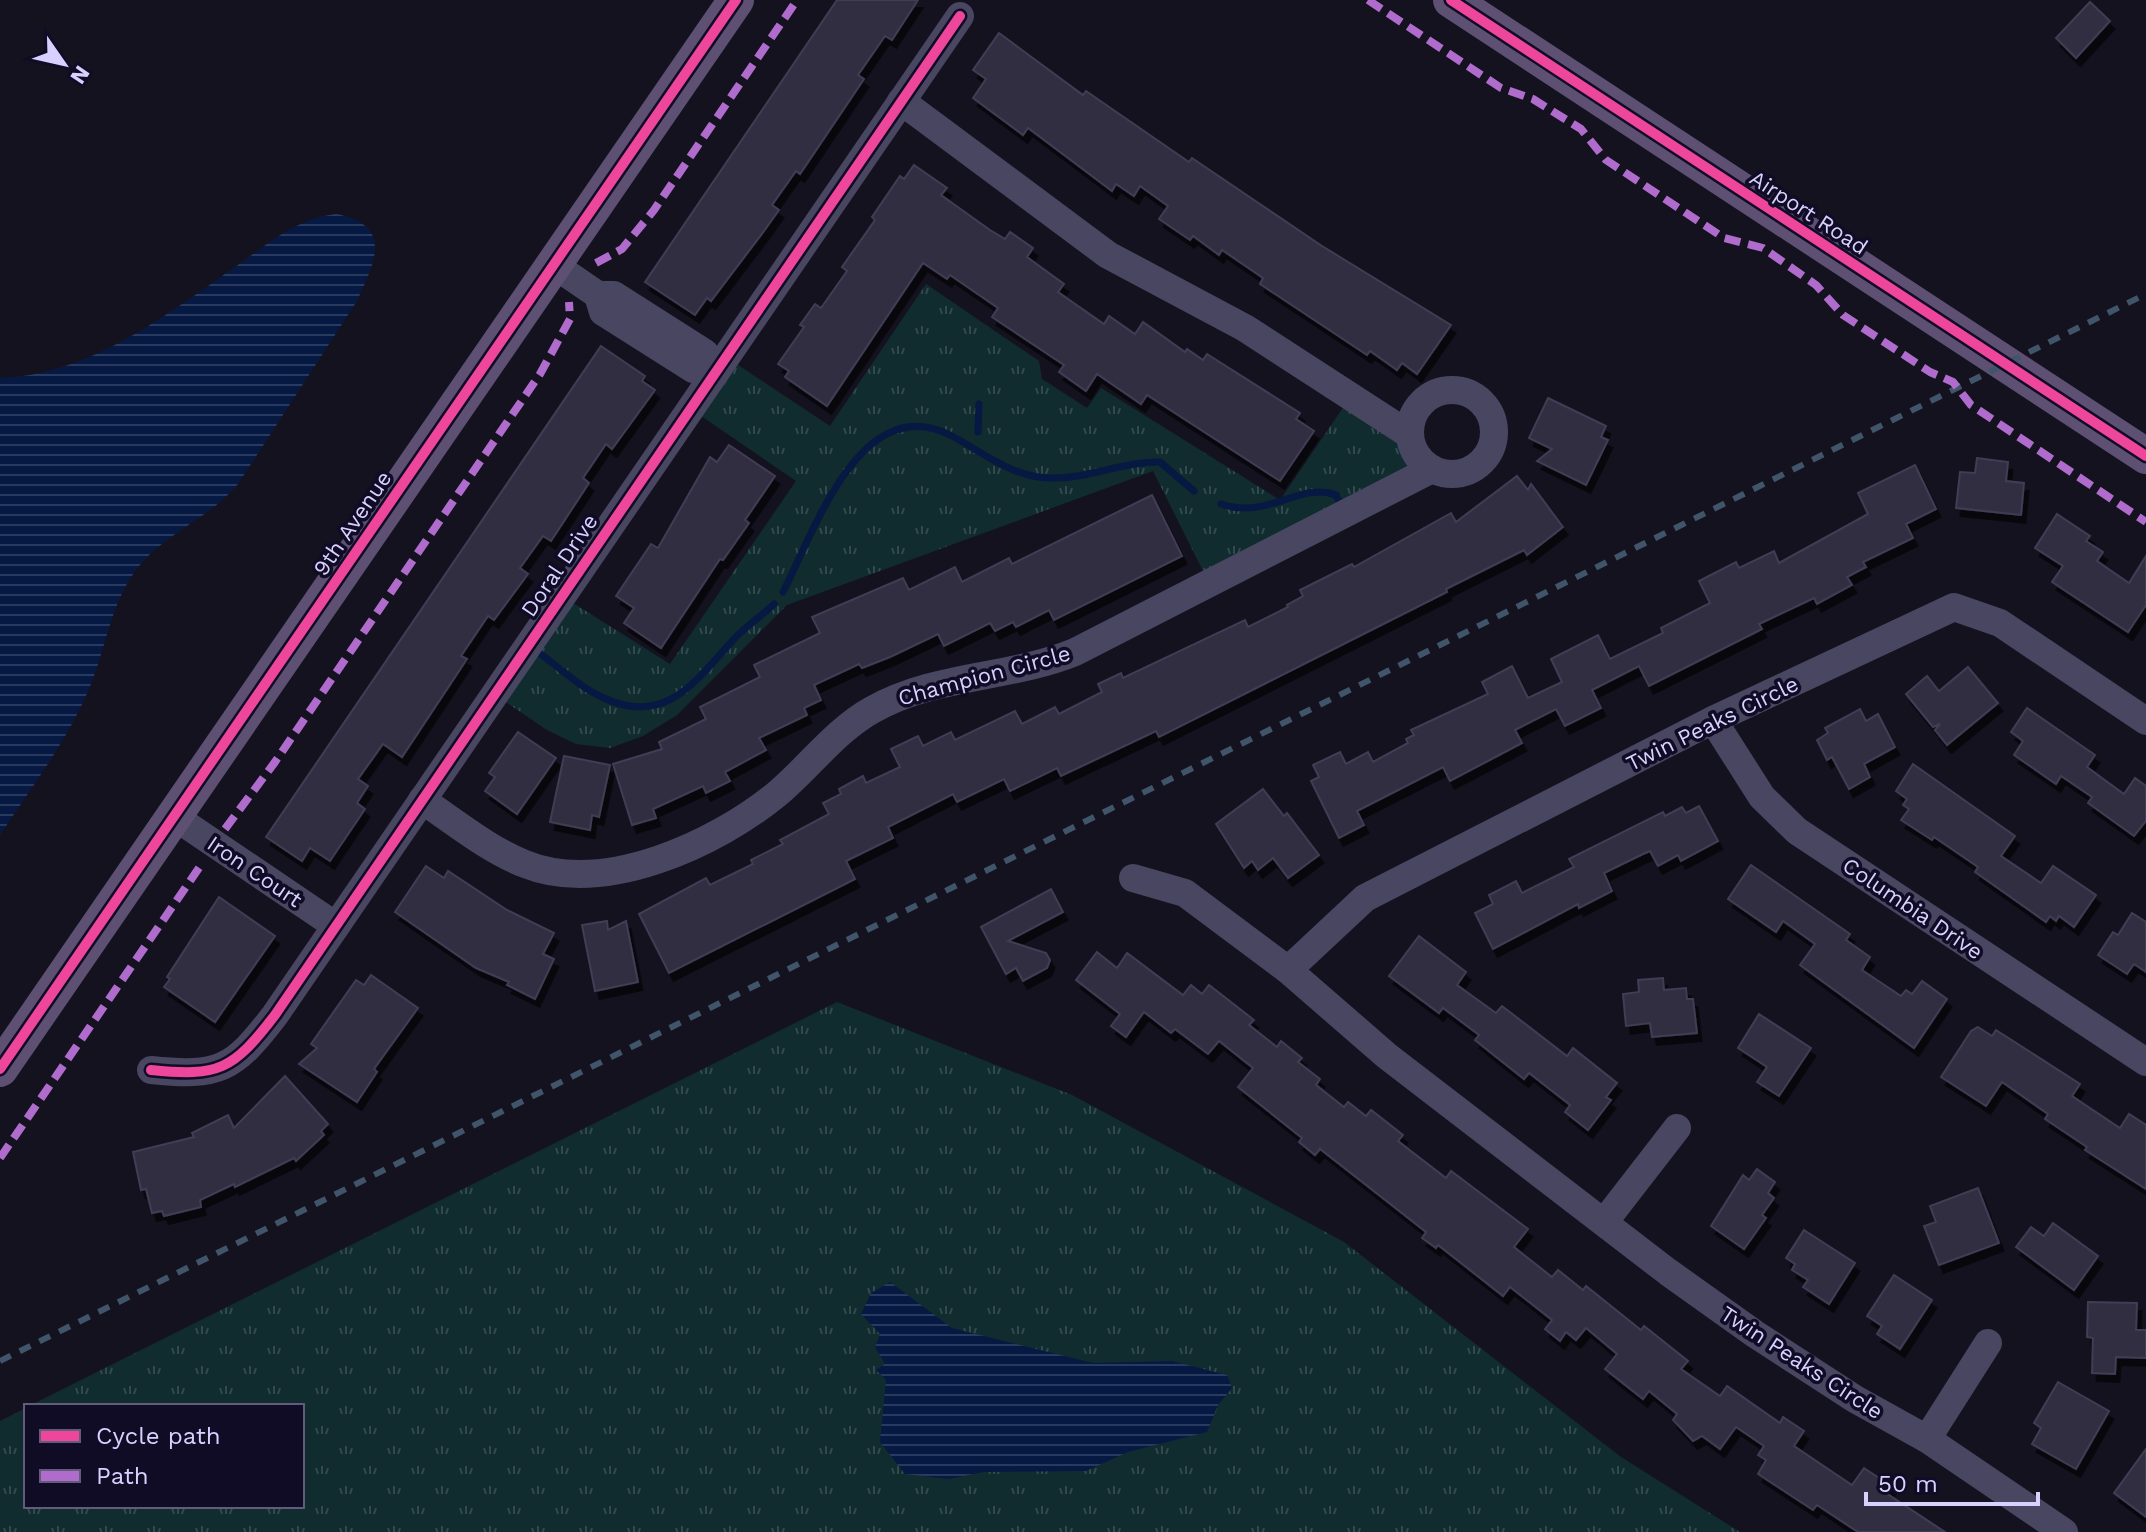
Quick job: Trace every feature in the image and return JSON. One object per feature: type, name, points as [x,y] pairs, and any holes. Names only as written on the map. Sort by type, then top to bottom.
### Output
[{"type":"main road","name":"9th Avenue","points":[[0,1069],[736,0]]},
{"type":"main road","name":"Airport Road","points":[[1451,0],[2146,456]]},
{"type":"street","name":"Doral Drive","points":[[151,1070],[202,1073],[218,1070],[233,1060],[267,1025],[960,16]]},
{"type":"street","points":[[901,101],[1108,255],[1245,328],[1410,435],[1417,454],[1432,469],[1459,473],[1483,461],[1494,436],[1488,409],[1466,392],[1439,392],[1418,409],[1410,435]]},
{"type":"street","points":[[554,265],[598,295],[614,295],[705,353],[714,375]]},
{"type":"street","name":"Champion Circle","points":[[422,800],[506,855],[546,870],[591,875],[651,862],[754,811],[787,786],[852,723],[892,700],[938,684],[1030,668],[1075,652],[1432,469]]},
{"type":"street","name":"Twin Peaks Circle","points":[[1288,970],[1365,898],[1713,720],[1954,607],[2000,623],[2146,721]]},
{"type":"street","name":"Columbia Drive","points":[[1713,720],[1762,797],[1797,831],[2146,1062]]},
{"type":"street","name":"Iron Court","points":[[175,817],[336,926]]},
{"type":"street","name":"Twin Peaks Circle","points":[[1133,878],[1185,893],[1288,970],[1387,1056],[1755,1334],[1855,1399],[1927,1439],[2064,1532]]},
{"type":"street","points":[[1605,1221],[1677,1128]]},
{"type":"street","points":[[1927,1439],[1988,1343]]},
{"type":"green space","points":[[926,284],[1039,361],[1042,379],[1087,408],[1101,388],[1280,500],[1351,396],[1411,442],[1421,460],[1210,585],[1153,471],[787,605],[677,715],[643,736],[610,748],[576,744],[547,730],[494,694],[562,596],[670,664],[796,481],[691,409],[726,357],[830,426]]},
{"type":"green space","points":[[837,1002],[1072,1095],[1344,1242],[1621,1457],[1740,1532],[0,1532],[0,1421],[24,1409],[24,1508],[304,1508],[304,1404],[33,1404]]},
{"type":"water","points":[[336,214],[354,219],[373,236],[374,259],[357,301],[238,484],[226,497],[160,546],[136,570],[120,598],[95,674],[80,708],[48,764],[0,835],[0,378],[64,366],[125,340],[282,234],[308,221]]},
{"type":"water","points":[[890,1282],[952,1328],[1093,1363],[1172,1361],[1227,1375],[1232,1388],[1218,1405],[1207,1432],[1128,1452],[1086,1471],[983,1472],[949,1479],[905,1474],[880,1442],[886,1380],[876,1370],[885,1364],[875,1347],[880,1334],[861,1314],[871,1293]]},
{"type":"building","points":[[837,0],[918,0],[892,40],[885,36],[858,75],[864,79],[800,174],[796,171],[772,205],[779,210],[711,301],[707,298],[695,315],[645,282]]},
{"type":"building","points":[[2090,2],[2110,21],[2076,58],[2056,38]]},
{"type":"building","points":[[999,33],[1083,95],[1086,91],[1189,162],[1192,158],[1322,246],[1451,325],[1417,374],[1402,363],[1397,370],[1370,351],[1367,355],[1260,284],[1263,278],[1222,250],[1219,255],[1193,236],[1190,240],[1159,219],[1168,206],[1140,186],[1134,196],[1116,184],[1112,191],[1028,128],[1023,135],[973,98],[986,79],[973,70]]},
{"type":"building","points":[[914,165],[947,188],[941,195],[990,230],[1005,239],[1010,232],[1033,248],[1027,257],[1064,284],[1058,292],[1104,324],[1109,316],[1135,334],[1143,322],[1185,352],[1187,349],[1203,360],[1207,354],[1300,413],[1296,419],[1314,431],[1280,481],[1147,395],[1141,404],[1097,374],[1086,391],[1059,372],[1064,365],[992,317],[998,308],[950,275],[947,279],[923,263],[827,406],[785,377],[789,371],[778,364],[804,327],[800,325],[815,304],[821,308],[847,271],[842,267],[875,220],[872,217],[900,176],[904,179]]},
{"type":"building","points":[[601,346],[645,376],[642,381],[655,390],[612,449],[606,444],[583,478],[589,483],[551,541],[543,536],[520,568],[528,574],[494,620],[488,616],[461,656],[467,659],[402,757],[383,744],[358,779],[368,786],[357,803],[365,809],[330,861],[310,848],[302,861],[266,837]]},
{"type":"building","points":[[1548,398],[1606,426],[1601,437],[1608,440],[1586,485],[1537,461],[1552,449],[1529,438]]},
{"type":"building","points":[[729,445],[775,476],[745,520],[749,523],[723,560],[720,559],[661,648],[624,623],[634,608],[616,596],[651,544],[658,548],[710,457],[717,462]]},
{"type":"building","points":[[1977,458],[2008,462],[2006,481],[2024,483],[2021,515],[1956,508],[1960,472],[1975,473]]},
{"type":"building","points":[[1915,465],[1936,509],[1906,524],[1913,538],[1863,562],[1866,567],[1847,577],[1852,585],[1817,604],[1814,598],[1759,624],[1762,629],[1649,686],[1639,666],[1592,690],[1601,708],[1565,726],[1556,709],[1515,730],[1522,743],[1450,781],[1443,767],[1357,811],[1364,825],[1339,838],[1311,781],[1319,777],[1313,765],[1340,752],[1346,764],[1368,752],[1373,762],[1408,743],[1406,739],[1414,735],[1411,730],[1488,694],[1482,682],[1512,666],[1528,698],[1562,682],[1551,659],[1598,635],[1610,659],[1663,633],[1661,628],[1710,603],[1699,581],[1736,562],[1739,568],[1774,551],[1779,563],[1868,514],[1858,493]]},
{"type":"building","points":[[1517,476],[1528,490],[1531,484],[1563,527],[1527,555],[1524,550],[1159,737],[1156,731],[1061,776],[1057,768],[1010,791],[1004,779],[957,802],[953,794],[888,827],[893,838],[846,861],[855,879],[669,973],[639,914],[706,878],[710,885],[753,864],[751,860],[783,844],[780,840],[829,814],[823,803],[841,794],[839,789],[863,776],[866,783],[900,767],[891,749],[918,736],[923,746],[951,732],[955,740],[1015,711],[1022,724],[1055,707],[1059,714],[1102,692],[1098,684],[1121,673],[1123,678],[1245,620],[1248,627],[1288,607],[1303,596],[1300,590],[1352,564],[1354,567],[1451,513],[1456,522]]},
{"type":"building","points":[[1152,495],[1182,556],[1054,620],[1049,610],[1016,627],[1013,622],[995,631],[990,623],[944,646],[938,634],[890,657],[862,668],[859,664],[814,685],[821,700],[804,708],[807,715],[759,738],[766,750],[725,772],[730,781],[706,793],[703,786],[653,809],[656,818],[632,825],[613,764],[662,749],[659,742],[706,719],[700,707],[760,677],[754,665],[820,633],[812,617],[903,578],[909,590],[955,567],[962,582],[1009,558],[1012,564]]},
{"type":"building","points":[[2057,514],[2090,536],[2086,541],[2103,552],[2097,561],[2129,583],[2146,556],[2146,605],[2128,632],[2052,582],[2063,566],[2035,548]]},
{"type":"building","points":[[1968,667],[1998,703],[1947,745],[1935,730],[1940,724],[1933,727],[1906,694],[1927,676],[1939,691]]},
{"type":"building","points":[[2027,708],[2095,755],[2087,767],[2124,794],[2135,778],[2146,786],[2146,821],[2134,836],[2088,803],[2092,797],[2061,776],[2056,784],[2014,755],[2023,741],[2011,732]]},
{"type":"building","points":[[1860,709],[1866,721],[1878,714],[1895,747],[1864,764],[1870,777],[1849,789],[1832,757],[1827,760],[1817,740],[1828,733],[1825,728]]},
{"type":"building","points":[[518,732],[556,758],[517,814],[485,791],[495,777],[489,773]]},
{"type":"building","points":[[564,756],[610,765],[599,817],[592,815],[590,830],[550,822]]},
{"type":"building","points":[[1913,764],[2015,836],[2001,856],[2041,883],[2053,866],[2096,895],[2074,927],[2059,916],[2056,921],[2050,916],[2046,922],[1975,872],[1978,867],[1934,837],[1932,840],[1901,820],[1909,809],[1903,805],[1907,799],[1896,791]]},
{"type":"building","points":[[1263,789],[1284,816],[1287,813],[1319,855],[1288,878],[1273,858],[1258,870],[1252,861],[1244,868],[1216,824]]},
{"type":"building","points":[[1699,806],[1718,841],[1681,861],[1678,855],[1658,866],[1650,851],[1643,854],[1604,873],[1612,891],[1579,908],[1578,904],[1493,949],[1475,913],[1493,904],[1489,895],[1516,881],[1522,893],[1574,867],[1569,859],[1663,812],[1665,816],[1682,807],[1686,813]]},
{"type":"building","points":[[1751,865],[1850,934],[1846,940],[1870,957],[1862,970],[1901,996],[1906,990],[1912,994],[1922,981],[1947,999],[1914,1048],[1800,965],[1815,944],[1783,921],[1776,932],[1728,899]]},
{"type":"building","points":[[426,866],[444,878],[448,871],[507,910],[554,933],[543,954],[554,959],[535,999],[507,985],[509,982],[476,968],[395,912]]},
{"type":"building","points":[[1051,889],[1063,912],[1008,941],[1046,953],[1050,960],[1047,968],[1023,981],[1016,968],[1006,974],[981,927]]},
{"type":"building","points":[[219,897],[275,936],[215,1022],[164,987],[170,979],[167,977]]},
{"type":"building","points":[[2132,913],[2146,922],[2146,972],[2134,964],[2127,974],[2098,955],[2113,932],[2118,935]]},
{"type":"building","points":[[607,921],[608,930],[626,921],[638,982],[595,991],[582,925]]},
{"type":"building","points":[[1419,936],[1466,972],[1457,985],[1496,1013],[1502,1006],[1567,1056],[1573,1048],[1617,1083],[1606,1097],[1611,1100],[1588,1130],[1565,1112],[1570,1105],[1529,1073],[1524,1079],[1475,1040],[1479,1035],[1443,1008],[1439,1013],[1389,976]]},
{"type":"building","points":[[1097,952],[1117,968],[1127,953],[1183,995],[1191,985],[1202,994],[1209,985],[1254,1020],[1249,1025],[1277,1047],[1281,1041],[1302,1058],[1298,1062],[1320,1079],[1316,1085],[1344,1107],[1348,1102],[1366,1116],[1371,1110],[1403,1135],[1398,1141],[1446,1178],[1451,1171],[1528,1229],[1514,1247],[1552,1277],[1558,1270],[1583,1290],[1586,1286],[1641,1330],[1644,1326],[1688,1361],[1681,1369],[1720,1396],[1727,1386],[1780,1423],[1783,1417],[1804,1431],[1794,1446],[1852,1485],[1864,1468],[1891,1486],[1886,1493],[1945,1532],[1858,1532],[1817,1505],[1813,1510],[1758,1474],[1766,1460],[1758,1455],[1764,1446],[1736,1427],[1720,1449],[1702,1436],[1693,1441],[1673,1420],[1677,1414],[1649,1391],[1643,1399],[1605,1369],[1617,1354],[1586,1328],[1576,1340],[1566,1332],[1560,1341],[1545,1329],[1552,1320],[1510,1287],[1503,1296],[1438,1245],[1436,1248],[1422,1238],[1426,1232],[1320,1149],[1315,1155],[1299,1142],[1302,1138],[1238,1087],[1253,1068],[1219,1041],[1208,1054],[1175,1029],[1171,1033],[1144,1012],[1126,1037],[1111,1026],[1120,1014],[1076,980]]},
{"type":"building","points":[[371,975],[418,1008],[374,1069],[377,1072],[357,1102],[299,1064],[317,1048],[311,1044],[356,980],[364,985]]},
{"type":"building","points":[[1663,978],[1664,990],[1686,988],[1687,999],[1693,999],[1697,1033],[1652,1037],[1650,1023],[1626,1026],[1623,994],[1639,992],[1638,980]]},
{"type":"building","points":[[1759,1014],[1811,1048],[1779,1096],[1757,1082],[1767,1067],[1738,1048]]},
{"type":"building","points":[[1978,1027],[1992,1036],[1996,1030],[2080,1084],[2072,1096],[2120,1128],[2129,1114],[2146,1125],[2146,1189],[2085,1150],[2087,1147],[2045,1119],[2048,1114],[2002,1082],[1986,1106],[1941,1077],[1971,1031]]},
{"type":"building","points":[[285,1076],[328,1124],[321,1131],[324,1135],[296,1161],[294,1158],[235,1187],[234,1184],[200,1200],[201,1207],[164,1216],[162,1211],[152,1213],[146,1189],[141,1190],[133,1152],[194,1137],[192,1133],[228,1115],[234,1128]]},
{"type":"building","points":[[1757,1169],[1775,1182],[1768,1193],[1774,1198],[1762,1215],[1766,1218],[1744,1249],[1711,1226],[1743,1175],[1749,1180]]},
{"type":"building","points":[[1978,1188],[1999,1243],[1939,1265],[1924,1226],[1936,1222],[1930,1206]]},
{"type":"building","points":[[2053,1223],[2098,1256],[2074,1290],[2016,1247],[2031,1227],[2044,1236]]},
{"type":"building","points":[[1804,1230],[1855,1263],[1829,1304],[1803,1287],[1808,1280],[1792,1270],[1795,1264],[1786,1258]]},
{"type":"building","points":[[1894,1275],[1932,1300],[1900,1349],[1877,1334],[1882,1326],[1867,1316]]},
{"type":"building","points":[[2088,1302],[2137,1303],[2136,1330],[2146,1330],[2146,1358],[2116,1357],[2115,1374],[2092,1373],[2093,1338],[2087,1337]]},
{"type":"building","points":[[2058,1382],[2109,1411],[2076,1469],[2032,1444],[2041,1428],[2034,1423]]},
{"type":"building","points":[[2146,1449],[2146,1517],[2114,1493]]},
{"type":"waterway","points":[[978,432],[979,404]]},
{"type":"waterway","points":[[783,592],[826,504],[845,474],[867,448],[892,432],[920,426],[952,436],[999,463],[1038,477],[1066,478],[1133,464],[1160,462],[1194,491]]},
{"type":"waterway","points":[[1221,504],[1238,508],[1254,507],[1323,492],[1336,495],[1342,507]]},
{"type":"waterway","points":[[533,648],[576,682],[604,698],[626,706],[646,707],[680,694],[740,633],[774,604]]},
{"type":"railway","points":[[0,1361],[2146,294]]},
{"type":"marked path","points":[[596,263],[622,249],[654,210],[797,0]]},
{"type":"marked path","points":[[1368,0],[1501,88],[1533,99],[1581,129],[1606,160],[1724,238],[1763,248],[1816,285],[1843,315],[1930,372],[1953,382],[1971,405],[2146,522]]},
{"type":"marked path","points":[[225,829],[275,762],[540,374],[570,319],[569,302]]},
{"type":"marked path","points":[[0,1158],[203,862]]},
{"type":"cycle path","points":[[0,1069],[736,0]]},
{"type":"cycle path","points":[[1451,0],[2146,456]]},
{"type":"cycle path","points":[[151,1070],[193,1072],[223,1066],[247,1048],[275,1015],[960,16]]}]
